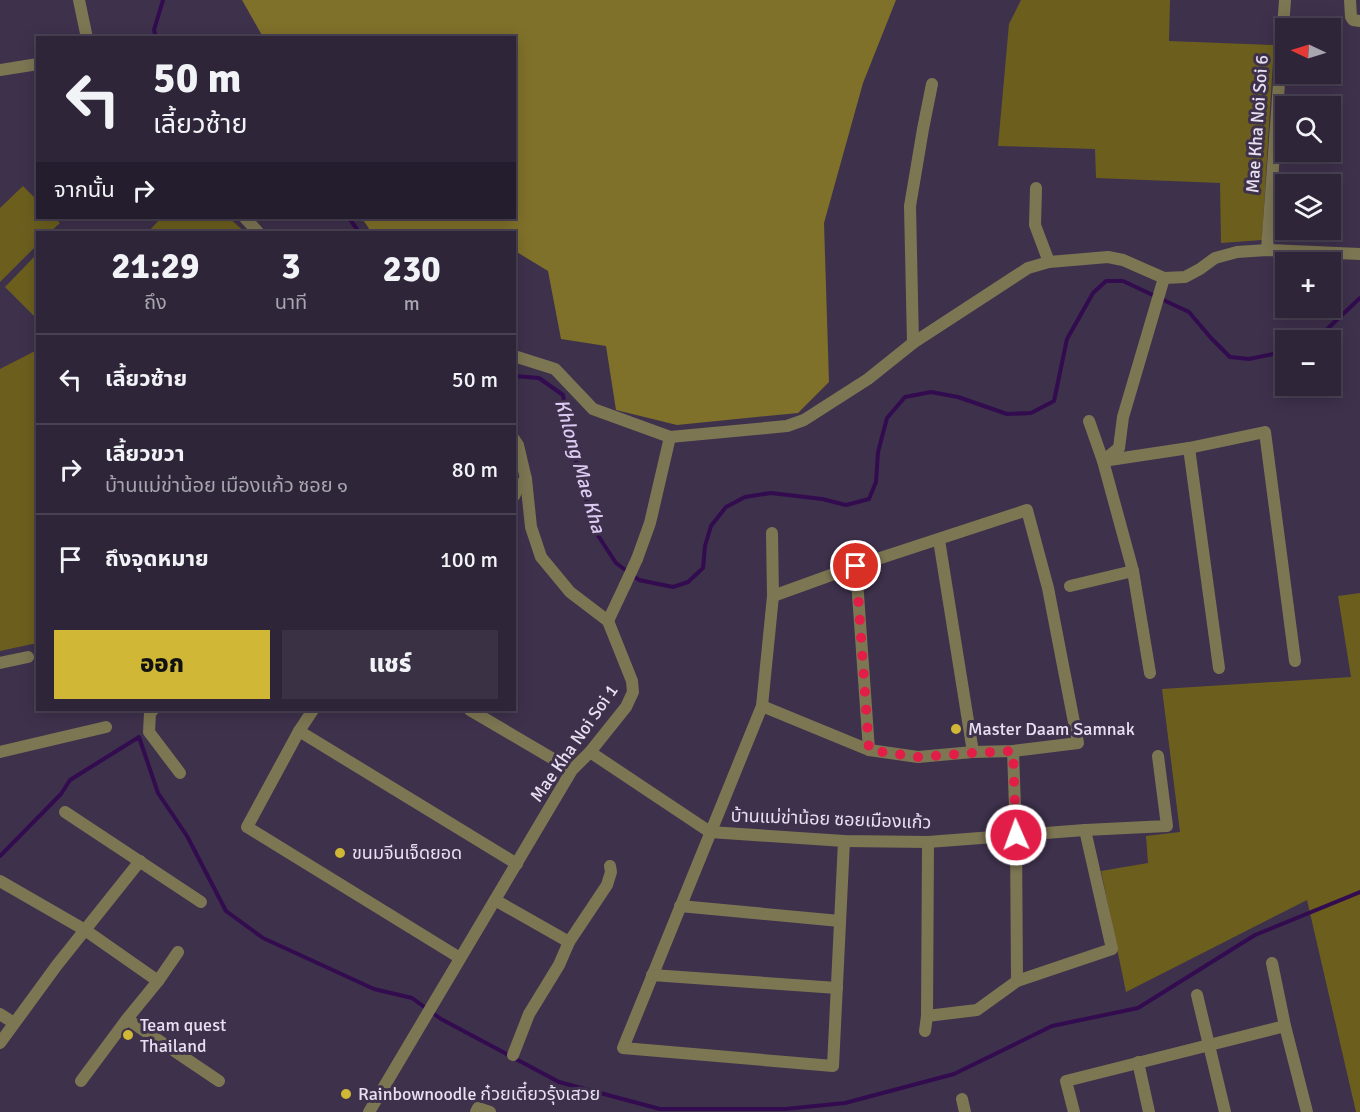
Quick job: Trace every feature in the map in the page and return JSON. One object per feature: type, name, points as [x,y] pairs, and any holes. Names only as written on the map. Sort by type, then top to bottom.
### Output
[{"type":"street","points":[[79,0],[87,36]]},
{"type":"street","name":"Mae Kha Noi Soi 6","points":[[1267,250],[1285,0]]},
{"type":"street","points":[[1350,0],[1351,17],[1353,20],[1360,21]]},
{"type":"street","points":[[0,70],[36,64]]},
{"type":"street","points":[[913,344],[910,206],[933,84]]},
{"type":"street","points":[[1036,188],[1035,225],[1049,262]]},
{"type":"street","points":[[246,219],[257,231]]},
{"type":"street","points":[[516,357],[555,369],[593,408],[670,437],[787,426],[804,420],[868,379],[913,344],[1028,268],[1049,262],[1108,257],[1123,260],[1162,283],[1185,277],[1215,258],[1237,252],[1267,250],[1360,254]]},
{"type":"street","points":[[1103,461],[1119,448],[1123,417],[1162,283]]},
{"type":"street","points":[[1089,421],[1103,461],[1133,571],[1150,673]]},
{"type":"street","points":[[1103,461],[1189,448],[1265,432],[1295,661]]},
{"type":"street","points":[[516,442],[526,479],[531,527],[540,557],[570,592],[608,621],[637,559],[650,523],[670,437]]},
{"type":"street","points":[[1189,448],[1219,668]]},
{"type":"street","points":[[516,492],[526,479]]},
{"type":"street","points":[[762,706],[869,750],[918,757],[1013,751],[1078,742],[1048,588],[1027,510],[773,596]]},
{"type":"street","points":[[772,533],[773,596],[762,706],[623,1048],[833,1066],[844,841]]},
{"type":"street","points":[[939,540],[973,753]]},
{"type":"street","points":[[856,566],[869,750]]},
{"type":"street","points":[[1070,586],[1133,571]]},
{"type":"street","name":"Mae Kha Noi Soi 1","points":[[369,1112],[572,770],[590,752],[626,706],[633,692],[632,681],[608,621]]},
{"type":"street","points":[[0,663],[28,657]]},
{"type":"street","points":[[152,711],[149,732],[180,773]]},
{"type":"street","points":[[312,711],[299,731],[247,827],[460,958]]},
{"type":"street","points":[[472,711],[572,770]]},
{"type":"street","points":[[0,752],[106,727]]},
{"type":"street","points":[[299,731],[517,864]]},
{"type":"street","points":[[1013,751],[1017,981]]},
{"type":"street","name":"บ้านแม่ข่าน้อย ซอยเมืองแก้ว","points":[[590,752],[710,832],[844,841],[928,842],[1167,826],[1158,756]]},
{"type":"street","points":[[65,812],[201,902]]},
{"type":"street","points":[[927,1016],[977,1010],[1017,981],[1112,950],[1085,830]]},
{"type":"street","points":[[925,1031],[928,842]]},
{"type":"street","points":[[0,1043],[57,965],[140,861]]},
{"type":"street","points":[[513,1055],[530,1014],[559,965],[569,942],[603,893],[610,877],[610,866]]},
{"type":"street","points":[[0,881],[85,930],[158,981]]},
{"type":"street","points":[[495,900],[569,942]]},
{"type":"street","points":[[680,906],[840,921]]},
{"type":"street","points":[[81,1081],[178,952]]},
{"type":"street","points":[[1272,963],[1307,1112]]},
{"type":"street","points":[[652,975],[837,988]]},
{"type":"street","points":[[1197,995],[1225,1112]]},
{"type":"street","points":[[0,1014],[14,1023]]},
{"type":"street","points":[[127,1019],[219,1081]]},
{"type":"street","points":[[1074,1112],[1066,1081],[1285,1026]]},
{"type":"street","points":[[1138,1062],[1149,1112]]},
{"type":"street","points":[[962,1099],[965,1112]]},
{"type":"shaded area","points":[[242,0],[896,0],[863,83],[824,223],[829,382],[798,413],[677,425],[616,410],[606,346],[561,339],[548,271],[516,252],[516,231],[370,231],[362,219],[516,219],[516,36],[262,36]]},
{"type":"shaded area","points":[[1021,0],[1170,0],[1169,41],[1274,45],[1262,240],[1221,243],[1220,183],[1096,178],[1095,149],[998,146],[1009,24]]},
{"type":"shaded area","points":[[23,186],[36,199],[36,219],[55,219],[60,223],[51,231],[36,231],[36,246],[0,282],[0,208]]},
{"type":"shaded area","points":[[160,219],[230,219],[244,231],[149,231]]},
{"type":"shaded area","points":[[36,255],[36,318],[5,287]]},
{"type":"shaded area","points":[[36,351],[36,643],[0,651],[0,369]]},
{"type":"shaded area","points":[[1360,593],[1360,1112],[1356,1112],[1307,900],[1126,992],[1101,871],[1148,863],[1146,836],[1180,832],[1162,689],[1351,677],[1338,596]]},
{"type":"waterway","name":"Khlong Mae Kha","points":[[156,36],[154,30],[163,0]]},
{"type":"waterway","name":"Khlong Mae Kha","points":[[350,219],[358,231]]},
{"type":"waterway","name":"Khlong Mae Kha","points":[[516,376],[539,378],[563,395],[581,482],[597,534],[616,563],[639,580],[673,587],[688,582],[703,568],[705,546],[711,526],[726,507],[745,497],[771,493],[822,499],[846,505],[869,499],[876,482],[878,452],[887,418],[905,397],[931,392],[958,397],[1007,414],[1031,413],[1054,401],[1067,339],[1093,293],[1106,281],[1123,281],[1189,312],[1230,357],[1249,359],[1275,353]]},
{"type":"waterway","name":"Khlong Mae Kha","points":[[1326,330],[1360,298]]},
{"type":"waterway","points":[[0,856],[61,794],[70,780],[139,737],[158,793],[187,836],[226,911],[263,938],[374,989],[412,998],[441,1019],[559,1082],[660,1109],[785,1109],[845,1103],[954,1074],[1052,1026],[1138,1008],[1255,935],[1360,892]]},
{"type":"place","name":"Master Daam Samnak","points":[[956,729]]},
{"type":"place","name":"ขนมจีนเจ็ดยอด","points":[[340,853]]},
{"type":"place","name":"Team quest Thailand","points":[[128,1035]]},
{"type":"place","name":"Rainbownoodle ก๋วยเตี๋ยวรุ้งเสวย","points":[[346,1094]]},
{"type":"route","points":[[856,566],[869,750],[918,757],[1013,751],[1016,835]]}]
